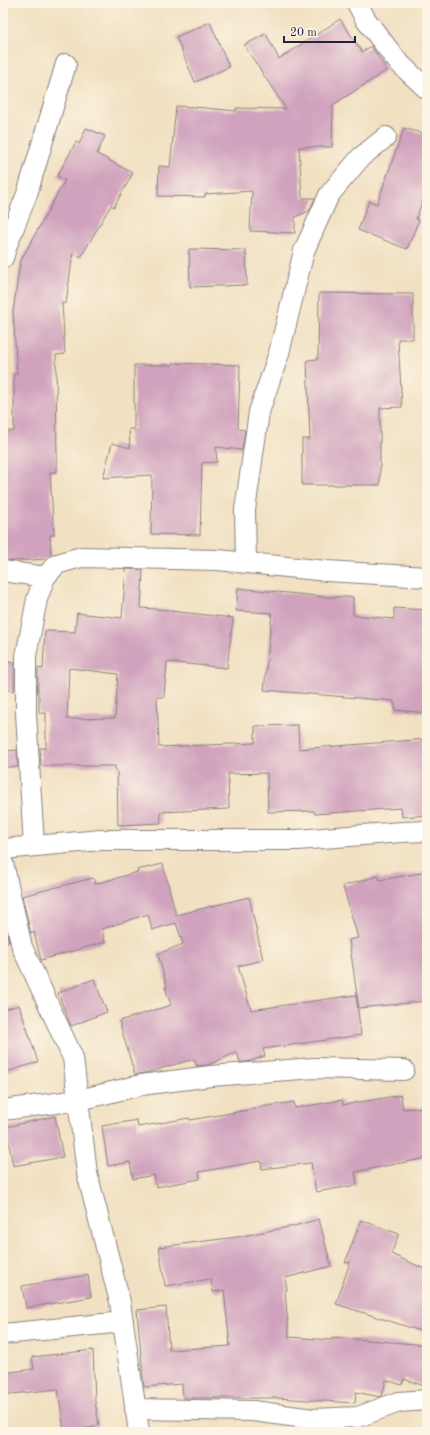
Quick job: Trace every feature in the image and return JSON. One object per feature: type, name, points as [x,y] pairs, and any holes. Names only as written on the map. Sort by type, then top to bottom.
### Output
[{"type":"street","points":[[357,3],[366,20],[398,62],[427,89]]},
{"type":"street","points":[[3,258],[27,194],[66,64]]},
{"type":"street","points":[[246,562],[245,510],[259,412],[279,353],[304,251],[329,195],[361,157],[386,137]]},
{"type":"street","points":[[34,846],[26,714],[26,656],[37,599],[45,577],[57,564],[81,557],[218,560],[427,577]]},
{"type":"street","points":[[3,571],[45,577]]},
{"type":"street","points":[[3,849],[101,840],[297,840],[427,831]]},
{"type":"street","points":[[3,863],[22,947],[73,1058],[87,1173],[120,1302],[139,1432]]},
{"type":"street","points":[[3,1110],[79,1100],[141,1085],[211,1076],[314,1068],[404,1070]]},
{"type":"street","points":[[3,1334],[123,1322]]},
{"type":"street","points":[[135,1409],[253,1411],[313,1419],[358,1417],[399,1402],[427,1400]]},
{"type":"building","points":[[340,19],[362,52],[371,46],[387,70],[333,105],[332,147],[299,147],[302,198],[315,198],[309,211],[295,217],[295,233],[250,231],[252,191],[205,194],[205,197],[158,196],[159,166],[170,167],[176,106],[236,111],[236,108],[286,109],[244,45],[266,34],[279,59]]},
{"type":"building","points":[[210,22],[229,67],[195,82],[176,37]]},
{"type":"building","points":[[86,128],[105,136],[97,154],[133,173],[114,207],[111,205],[81,257],[73,253],[66,303],[62,303],[65,354],[56,355],[57,472],[50,472],[54,535],[50,535],[51,555],[46,559],[14,561],[3,560],[3,431],[14,431],[14,374],[17,374],[13,312],[20,262],[65,180],[57,176],[76,142],[79,144]]},
{"type":"building","points":[[404,128],[427,135],[427,188],[416,219],[419,220],[407,249],[358,230],[369,201],[377,204]]},
{"type":"building","points":[[189,249],[246,250],[247,285],[190,287]]},
{"type":"building","points":[[319,293],[413,294],[413,339],[398,339],[402,407],[380,408],[380,485],[302,485],[302,439],[310,439],[307,360],[318,359]]},
{"type":"building","points":[[172,363],[240,365],[238,429],[245,430],[242,450],[216,447],[217,462],[202,463],[200,535],[151,534],[152,475],[103,478],[112,443],[130,448],[129,429],[134,429],[134,365],[172,365]]},
{"type":"building","points":[[126,569],[143,570],[141,608],[171,610],[233,618],[227,668],[167,662],[164,697],[157,697],[159,747],[255,743],[255,726],[298,725],[299,749],[427,739],[427,815],[402,817],[401,808],[315,814],[314,811],[268,812],[267,773],[228,774],[229,809],[160,812],[161,823],[118,825],[117,770],[115,770],[115,766],[41,766],[40,748],[46,748],[46,713],[39,713],[38,668],[43,669],[45,631],[75,632],[77,613],[122,618]],"holes":[[[69,668],[118,674],[115,718],[67,719]]]},
{"type":"building","points":[[238,588],[327,597],[353,597],[353,615],[394,619],[394,608],[427,610],[427,713],[395,710],[395,703],[393,703],[393,701],[264,690],[272,613],[236,611]]},
{"type":"building","points":[[3,661],[14,663],[14,691],[3,689]]},
{"type":"building","points":[[17,750],[18,767],[3,767],[3,751]]},
{"type":"building","points":[[163,864],[176,915],[249,897],[263,960],[238,966],[251,1010],[356,995],[361,1035],[263,1049],[265,1056],[247,1062],[240,1062],[237,1052],[208,1065],[197,1066],[194,1059],[135,1075],[119,1021],[171,1005],[165,987],[167,987],[158,954],[183,944],[176,923],[152,930],[148,914],[102,929],[105,942],[41,960],[34,932],[31,934],[22,896],[93,878],[95,884],[138,872],[137,870]]},
{"type":"building","points":[[427,872],[427,1001],[359,1008],[349,940],[358,938],[343,886],[378,876],[380,880]]},
{"type":"building","points":[[3,915],[9,942],[3,944]]},
{"type":"building","points":[[94,979],[107,1012],[71,1026],[58,993]]},
{"type":"building","points":[[19,1005],[38,1062],[3,1073],[3,1010]]},
{"type":"building","points":[[401,1095],[403,1109],[427,1107],[427,1158],[355,1172],[357,1185],[316,1192],[311,1163],[262,1169],[261,1161],[199,1172],[200,1179],[156,1187],[154,1175],[133,1179],[130,1162],[108,1166],[102,1126],[137,1120],[138,1127],[189,1118],[190,1120],[294,1102],[295,1108],[342,1100],[343,1105]]},
{"type":"building","points":[[55,1116],[63,1157],[13,1166],[6,1127]]},
{"type":"building","points":[[319,1219],[331,1266],[285,1278],[289,1337],[332,1340],[332,1337],[427,1345],[427,1387],[404,1379],[402,1385],[386,1380],[382,1396],[380,1397],[356,1392],[355,1403],[276,1398],[183,1398],[182,1384],[144,1387],[137,1310],[166,1307],[169,1350],[230,1346],[224,1290],[213,1292],[211,1279],[165,1286],[159,1247],[237,1237],[294,1226]]},
{"type":"building","points":[[361,1220],[399,1234],[391,1254],[427,1270],[427,1333],[336,1304],[350,1262],[345,1263]]},
{"type":"building","points":[[88,1275],[91,1297],[26,1308],[22,1286]]},
{"type":"building","points":[[93,1350],[95,1401],[99,1426],[64,1432],[58,1389],[3,1395],[3,1373],[34,1369],[32,1357]]}]
